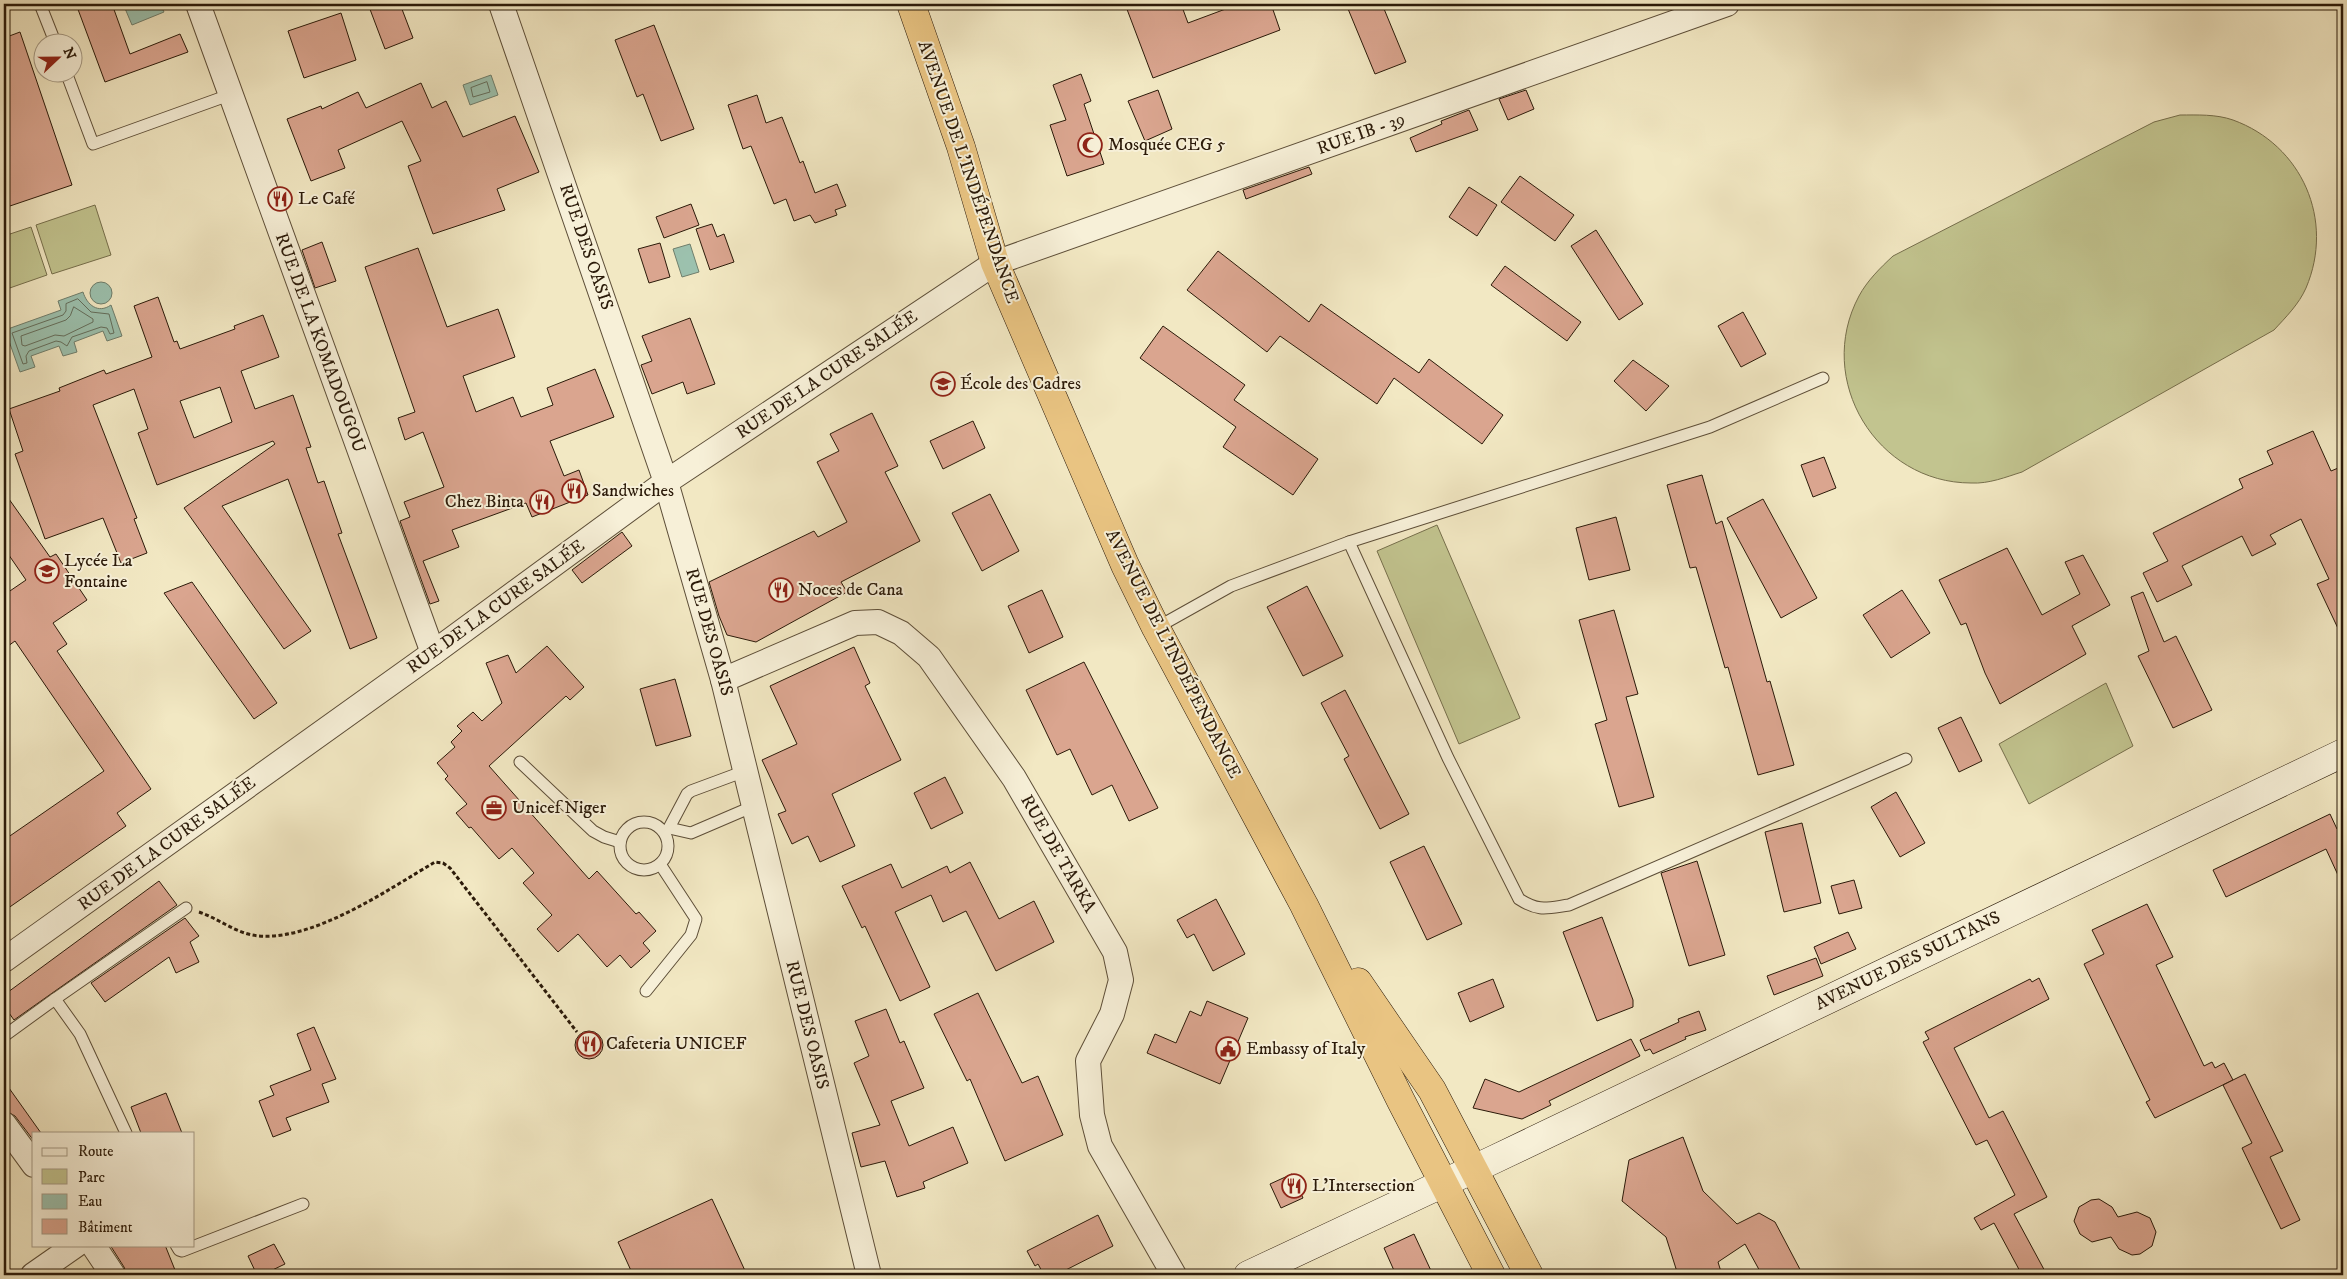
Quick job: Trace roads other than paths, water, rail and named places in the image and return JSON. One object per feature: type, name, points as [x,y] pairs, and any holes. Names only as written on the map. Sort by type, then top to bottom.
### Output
[{"type":"highway","name":"AVENUE DE L'INDÉPENDANCE","points":[[911,4],[961,148],[995,263],[1125,565],[1156,628],[1304,905],[1491,1275]]},
{"type":"highway","name":"AVENUE DE L'INDÉPENDANCE","points":[[1304,905],[1432,1090],[1529,1275]]},
{"type":"street","name":"RUE DE LA KOMADOUGOU","points":[[198,4],[433,654]]},
{"type":"street","name":"RUE DES OASIS","points":[[501,4],[666,482],[723,680],[868,1275]]},
{"type":"street","name":"RUE IB - 39","points":[[995,263],[1728,4]]},
{"type":"street","name":"RUE DE LA CURE SALÉE","points":[[4,960],[433,654],[666,482],[995,263]]},
{"type":"street","name":"RUE DE TARKA","points":[[723,680],[855,623],[878,622],[901,633],[929,657],[1014,778],[1115,952],[1121,980],[1112,1014],[1088,1061],[1092,1115],[1100,1146],[1174,1275]]},
{"type":"street","name":"AVENUE DES SULTANS","points":[[1248,1275],[1474,1170],[2343,753]]},
{"type":"street","points":[[4,1124],[32,1162]]},
{"type":"street","points":[[33,1275],[75,1246]]},
{"type":"street","points":[[94,1246],[113,1275]]},
{"type":"lane","points":[[40,4],[51,32]]},
{"type":"lane","points":[[70,82],[93,144],[232,94]]},
{"type":"lane","points":[[1156,628],[1231,586],[1349,542],[1710,427],[1823,378]]},
{"type":"lane","points":[[1349,542],[1448,758],[1519,899],[1532,907],[1544,909],[1569,904],[1906,759]]},
{"type":"lane","points":[[520,762],[594,830],[604,837],[620,842]]},
{"type":"lane","points":[[745,771],[691,790],[687,794],[666,830],[667,855],[660,864],[649,870],[634,868],[622,857],[620,842],[628,828],[642,822],[666,830],[690,833],[754,806]]},
{"type":"lane","points":[[646,991],[691,935],[696,919],[660,864]]},
{"type":"lane","points":[[4,1036],[186,908]]},
{"type":"lane","points":[[55,999],[80,1034],[126,1132]]},
{"type":"lane","points":[[195,1245],[303,1204]]},
{"type":"lane","points":[[177,1246],[179,1250],[193,1246]]},
{"type":"water","points":[[129,4],[160,4],[164,12],[132,25],[124,6]]},
{"type":"water","points":[[491,75],[498,95],[470,105],[463,85]]},
{"type":"water","points":[[690,244],[699,272],[682,277],[673,249]]},
{"type":"water","points":[[101,282],[109,285],[112,293],[109,301],[101,304],[93,301],[90,293],[93,285]]},
{"type":"water","points":[[83,292],[87,301],[94,307],[102,309],[111,305],[122,336],[107,341],[103,331],[74,342],[77,352],[63,356],[59,346],[31,356],[35,367],[20,372],[5,330],[61,310],[58,301]]},
{"type":"place","name":"Mosquée CEG 5","points":[[1090,145]]},
{"type":"place","name":"Le Café","points":[[280,199]]},
{"type":"place","name":"École des Cadres","points":[[943,384]]},
{"type":"place","name":"Sandwiches","points":[[574,491]]},
{"type":"place","name":"Chez Binta","points":[[542,502]]},
{"type":"place","name":"Lycée La Fontaine","points":[[47,571]]},
{"type":"place","name":"Noces de Cana","points":[[781,590]]},
{"type":"place","name":"Unicef Niger","points":[[494,808]]},
{"type":"place","name":"Cafeteria UNICEF","points":[[589,1044]]},
{"type":"place","name":"Embassy of Italy","points":[[1228,1049]]},
{"type":"place","name":"L'Intersection","points":[[1294,1186]]}]
